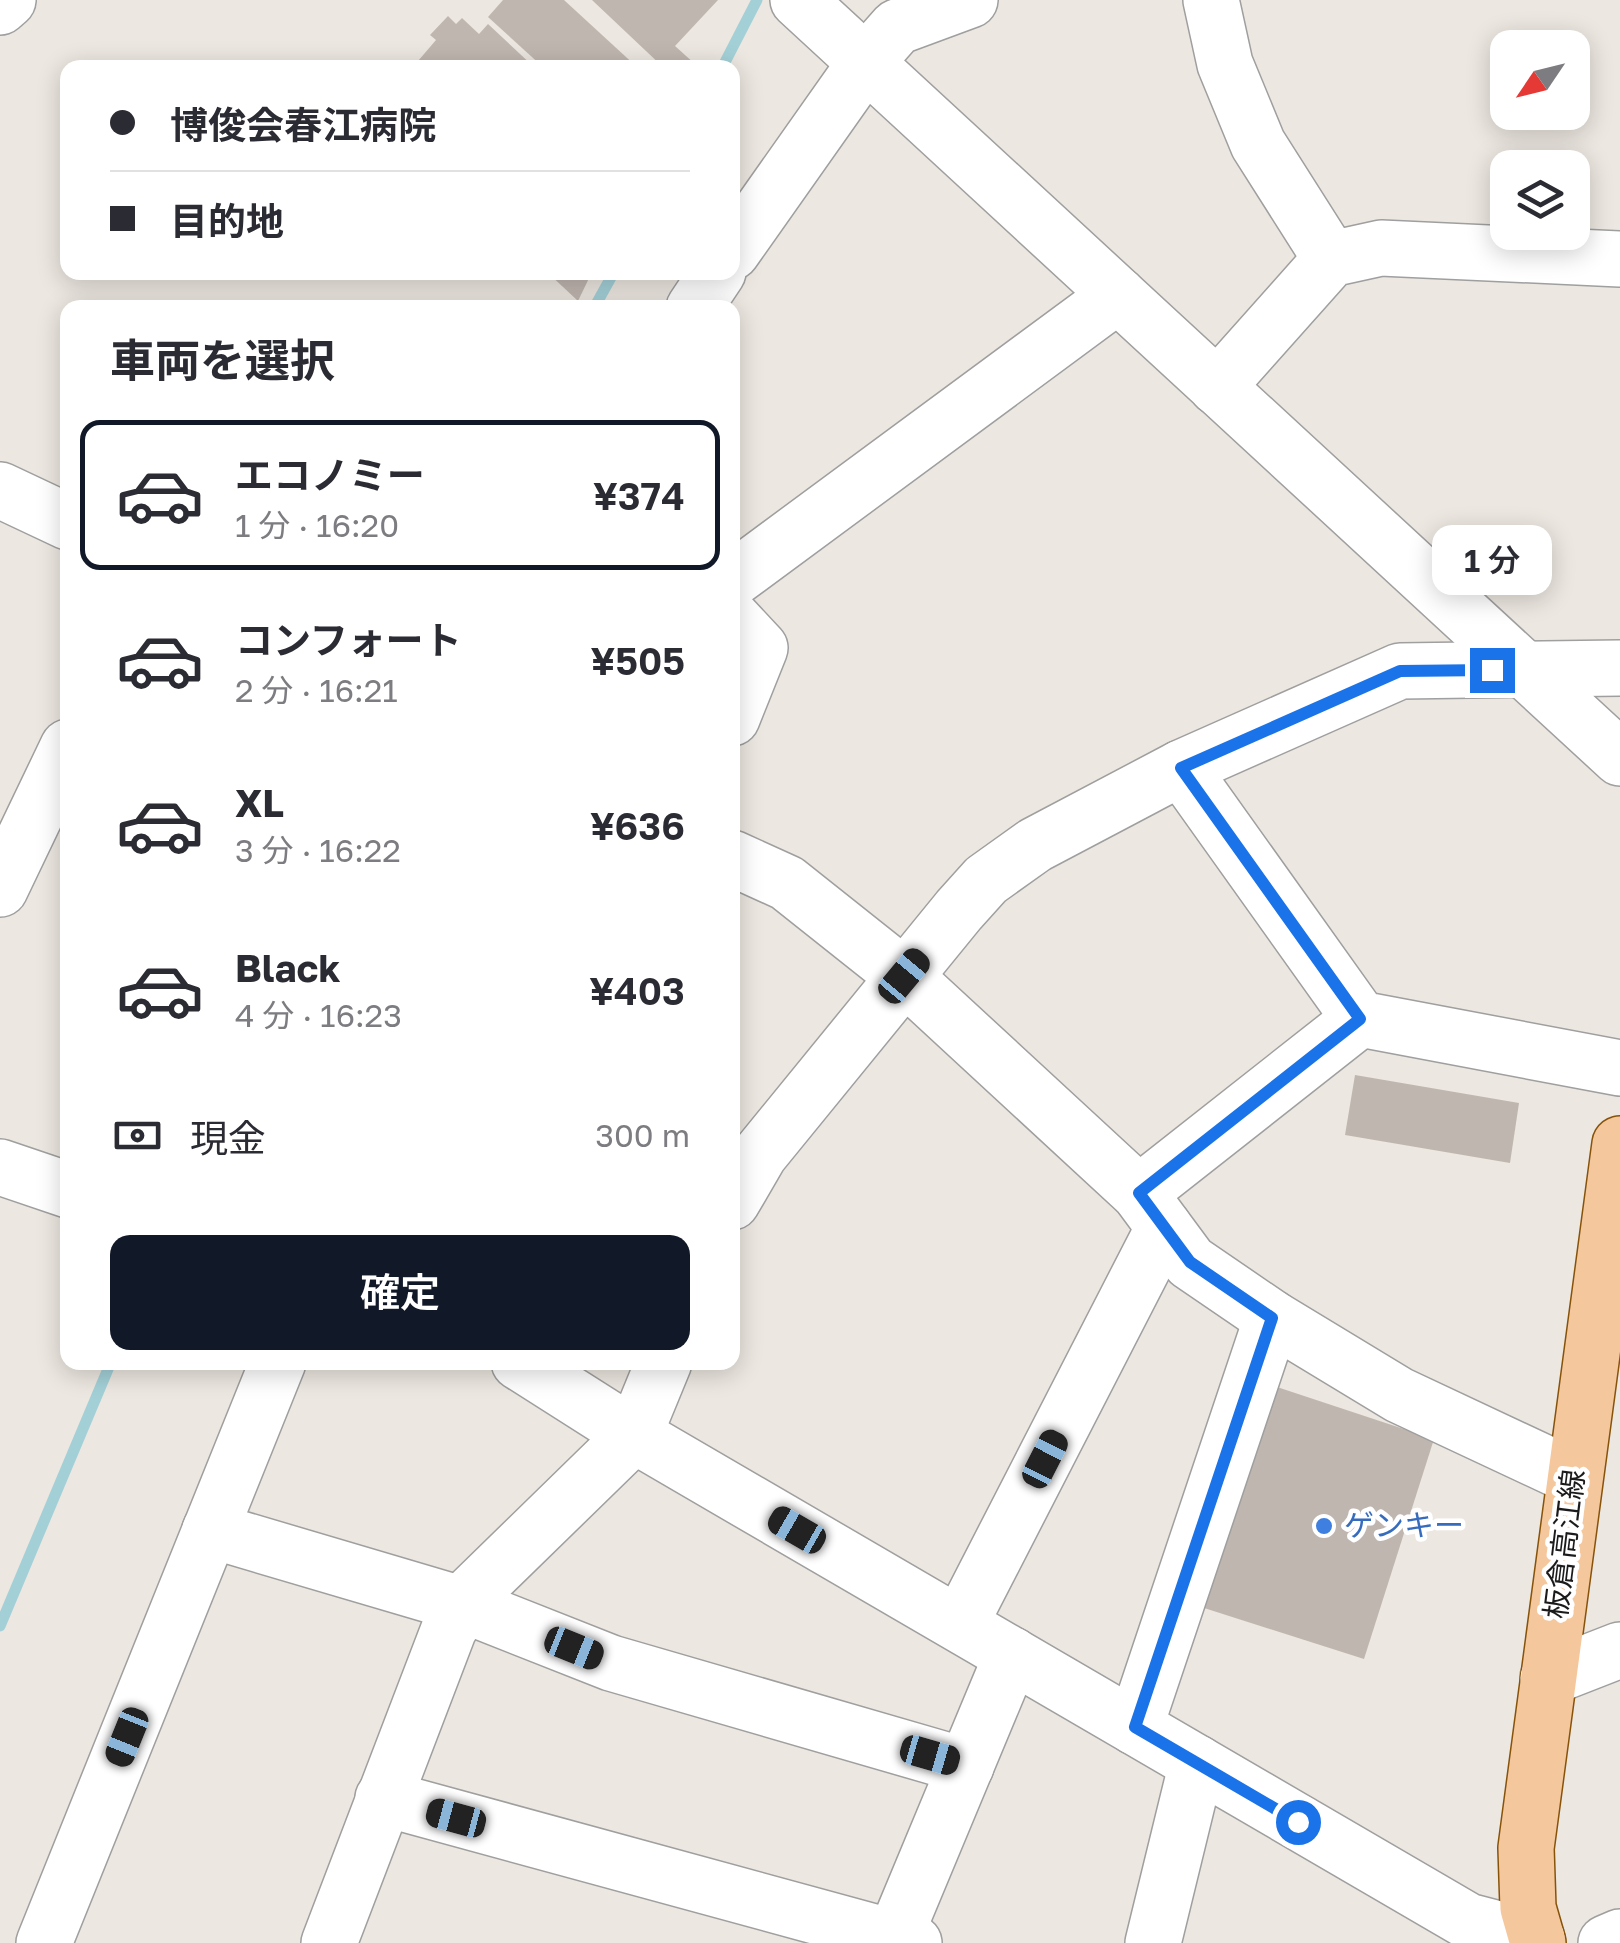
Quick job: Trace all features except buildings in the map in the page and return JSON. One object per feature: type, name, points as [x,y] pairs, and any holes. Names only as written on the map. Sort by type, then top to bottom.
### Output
[{"type":"main road","name":"板倉高江線","points":[[1537,1941],[1528,1908],[1526,1848],[1620,1144]]},
{"type":"street","points":[[0,6],[8,0]]},
{"type":"street","points":[[798,0],[850,34],[1118,295],[1620,758]]},
{"type":"street","points":[[850,34],[897,28],[970,0]]},
{"type":"street","points":[[1211,0],[1225,64],[1258,144],[1332,260]]},
{"type":"street","points":[[740,237],[850,34]]},
{"type":"street","points":[[1217,387],[1332,260],[1381,248],[1620,259]]},
{"type":"street","points":[[740,574],[1118,295]]},
{"type":"street","points":[[0,490],[60,518]]},
{"type":"street","points":[[740,627],[760,648],[740,698]]},
{"type":"street","points":[[740,1188],[760,1154],[986,880],[1035,844],[1181,768],[1400,671],[1620,668]]},
{"type":"street","points":[[0,889],[60,764]]},
{"type":"street","points":[[1181,768],[1360,1019],[1620,1068]]},
{"type":"street","points":[[740,862],[787,883],[904,976],[1151,1210],[1190,1262],[1272,1318],[1399,1395],[1574,1478]]},
{"type":"street","points":[[960,1624],[1151,1210],[1360,1019]]},
{"type":"street","points":[[0,1167],[60,1187]]},
{"type":"street","points":[[1135,1727],[1272,1318]]},
{"type":"street","points":[[44,1943],[275,1370]]},
{"type":"street","points":[[532,1370],[634,1435],[1197,1763],[1469,1932],[1537,1941]]},
{"type":"street","points":[[329,1943],[448,1629],[470,1595],[634,1435],[661,1370]]},
{"type":"street","points":[[210,1530],[464,1604],[611,1663],[966,1766]]},
{"type":"street","points":[[1548,1678],[1620,1650]]},
{"type":"street","points":[[383,1798],[900,1941],[1012,1655]]},
{"type":"street","points":[[1153,1943],[1197,1763]]},
{"type":"street","points":[[0,1937],[20,1943]]},
{"type":"street","points":[[1606,1943],[1620,1937]]},
{"type":"waterway","points":[[726,60],[757,0]]},
{"type":"waterway","points":[[598,300],[610,280]]},
{"type":"waterway","points":[[0,1626],[108,1370]]},
{"type":"place","name":"ゲンキー","points":[[1324,1526]]},
{"type":"route","points":[[1298,1822],[1135,1727],[1272,1318],[1190,1262],[1139,1193],[1360,1019],[1181,768],[1400,671],[1492,670]]}]
